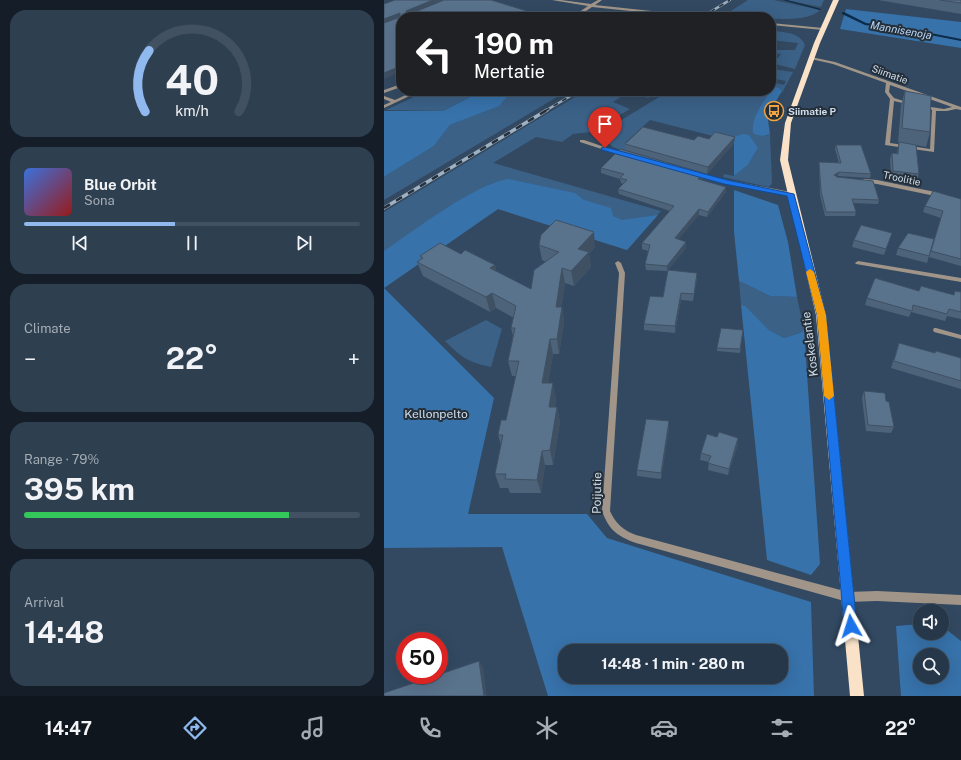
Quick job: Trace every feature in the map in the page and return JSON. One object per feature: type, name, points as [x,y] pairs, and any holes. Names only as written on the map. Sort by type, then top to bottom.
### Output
[{"type":"main road","name":"Koskelantie","points":[[836,0],[823,29],[788,124],[784,160],[821,315],[858,696]]},
{"type":"street","points":[[554,0],[592,6],[650,12]]},
{"type":"street","points":[[582,12],[600,0]]},
{"type":"street","points":[[776,24],[823,29]]},
{"type":"street","name":"Siimatie","points":[[812,58],[834,63],[961,109]]},
{"type":"street","points":[[888,83],[887,92],[892,99],[918,105]]},
{"type":"street","points":[[384,92],[396,86]]},
{"type":"street","points":[[384,107],[408,96]]},
{"type":"street","points":[[384,97],[395,102]]},
{"type":"street","points":[[892,99],[887,144],[932,151],[934,109]]},
{"type":"street","points":[[923,106],[946,110],[952,110],[956,107]]},
{"type":"street","points":[[582,141],[631,156]]},
{"type":"street","points":[[690,173],[727,182],[791,194]]},
{"type":"street","name":"Troolitie","points":[[854,180],[877,182],[946,196]]},
{"type":"street","name":"Poijutie","points":[[618,263],[622,273],[606,511],[609,520],[615,529],[624,535],[848,597],[877,596],[961,600]]},
{"type":"street","points":[[858,263],[961,280]]},
{"type":"street","points":[[936,330],[961,337]]},
{"type":"shaded area","points":[[748,0],[774,0],[820,10],[813,15],[789,19],[776,19],[776,12],[729,12]]},
{"type":"shaded area","points":[[786,0],[824,0],[821,7]]},
{"type":"shaded area","points":[[776,32],[795,35],[803,41],[805,45],[795,69],[776,64],[776,58],[778,58],[781,54],[776,54],[776,50],[795,50],[798,43],[776,41]]},
{"type":"shaded area","points":[[776,70],[793,72],[781,95],[782,91],[776,88],[776,83],[784,85],[786,81],[776,79]]},
{"type":"shaded area","points":[[416,96],[472,96],[443,111],[386,110]]},
{"type":"shaded area","points":[[507,96],[559,96],[384,200],[384,177],[434,146],[450,125],[498,106]]},
{"type":"shaded area","points":[[577,96],[622,96],[613,102],[630,109],[591,132],[573,134],[562,142],[536,137],[493,163],[661,211],[627,250],[498,209],[384,288],[384,212]]},
{"type":"shaded area","points":[[661,96],[768,96],[759,109],[765,136],[770,134],[772,183],[769,187],[723,177],[724,174],[734,176],[748,165],[758,148],[732,138],[721,138],[650,120],[626,142],[629,149],[623,151],[613,147],[601,136],[605,130]]},
{"type":"shaded area","points":[[739,281],[770,296],[797,297],[804,330],[800,333],[784,338],[769,330],[741,305]]},
{"type":"shaded area","points":[[486,320],[502,329],[491,367],[471,361],[456,352],[445,341]]},
{"type":"green space","points":[[846,9],[961,22],[961,48],[840,29]]},
{"type":"green space","points":[[776,87],[782,91],[770,111],[768,120],[770,134],[763,136],[753,133],[753,127],[756,114],[768,96],[776,96]]},
{"type":"green space","points":[[472,96],[508,96],[499,106],[450,125],[434,146],[384,177],[384,111],[443,111]]},
{"type":"green space","points":[[743,134],[749,135],[758,148],[748,165],[734,176],[734,141],[731,138]]},
{"type":"green space","points":[[508,179],[575,193],[584,200],[611,208],[613,216],[622,220],[658,215],[627,250],[498,209],[384,288],[384,251],[444,209],[478,190]]},
{"type":"green space","points":[[734,190],[778,205],[788,242],[797,297],[770,296],[739,281],[734,232]]},
{"type":"green space","name":"Kellonpelto","points":[[384,288],[494,398],[468,514],[587,514],[607,538],[811,602],[814,696],[548,696],[502,547],[384,548]]},
{"type":"green space","points":[[741,305],[745,306],[769,330],[784,338],[800,333],[804,330],[820,564],[811,575],[767,560]]},
{"type":"green space","points":[[913,625],[913,640],[949,640],[949,632],[961,641],[961,696],[901,696],[896,626]]},
{"type":"building","points":[[395,0],[433,0],[406,12],[396,12],[396,14],[384,19],[384,4]]},
{"type":"building","points":[[444,0],[491,0],[527,11],[414,12]]},
{"type":"building","points":[[940,0],[961,0],[961,3]]},
{"type":"building","points":[[396,18],[396,68],[384,73],[384,23]]},
{"type":"building","points":[[905,91],[931,96],[930,132],[902,128]]},
{"type":"building","points":[[643,127],[694,140],[698,136],[709,139],[715,132],[735,137],[708,167],[625,144]]},
{"type":"building","points":[[899,142],[916,145],[919,174],[893,171],[892,153],[898,154]]},
{"type":"building","points":[[836,145],[861,145],[871,174],[839,172],[834,175],[837,177],[873,181],[879,200],[852,199],[856,212],[826,212],[821,191],[819,162],[841,163]]},
{"type":"building","points":[[620,149],[703,173],[698,179],[726,187],[708,212],[699,209],[675,238],[686,242],[667,266],[645,264],[650,245],[642,243],[674,206],[618,189],[627,180],[620,178],[624,174],[601,168]]},
{"type":"building","points":[[933,191],[961,199],[961,259],[931,251],[943,211],[925,206]]},
{"type":"building","points":[[556,220],[594,232],[578,249],[589,252],[571,271],[562,268],[556,307],[562,307],[557,339],[550,339],[542,383],[553,383],[549,407],[557,407],[550,450],[542,451],[537,480],[505,479],[506,474],[495,474],[503,435],[498,435],[501,420],[506,420],[519,361],[508,361],[515,328],[511,328],[516,306],[492,293],[486,297],[417,262],[423,258],[420,256],[440,243],[461,254],[465,250],[495,265],[490,268],[531,289],[534,270],[559,252],[539,245],[541,235]]},
{"type":"building","points":[[861,225],[892,233],[886,249],[854,240]]},
{"type":"building","points":[[908,233],[934,239],[929,256],[898,248]]},
{"type":"building","points":[[668,270],[697,273],[694,294],[681,293],[675,326],[644,324],[650,296],[663,297]]},
{"type":"building","points":[[875,278],[919,291],[921,286],[954,295],[955,291],[961,292],[961,312],[949,309],[947,314],[913,305],[912,311],[867,298]]},
{"type":"building","points":[[721,328],[743,330],[740,349],[717,348]]},
{"type":"building","points":[[899,343],[935,353],[936,351],[961,358],[961,381],[894,361]]},
{"type":"building","points":[[864,391],[885,393],[886,401],[889,402],[894,427],[868,425]]},
{"type":"building","points":[[646,419],[669,421],[661,473],[637,470]]},
{"type":"building","points":[[719,432],[738,438],[729,469],[708,463],[711,456],[701,453],[707,434],[717,437]]},
{"type":"building","points":[[479,661],[484,696],[384,696],[384,693],[411,684],[448,684],[448,671]]},
{"type":"waterway","points":[[784,0],[820,9]]},
{"type":"waterway","name":"Mannisenoja","points":[[843,13],[865,24],[915,31],[961,40]]},
{"type":"railway","points":[[710,12],[730,0]]},
{"type":"railway","points":[[545,111],[570,96]]},
{"type":"railway","points":[[384,208],[547,110]]},
{"type":"slow traffic","points":[[810,272],[821,315],[829,396]]},
{"type":"place","name":"Siimatie P","points":[[774,111]]},
{"type":"route","points":[[605,148],[668,167],[727,182],[791,194],[821,315],[851,626]]}]
